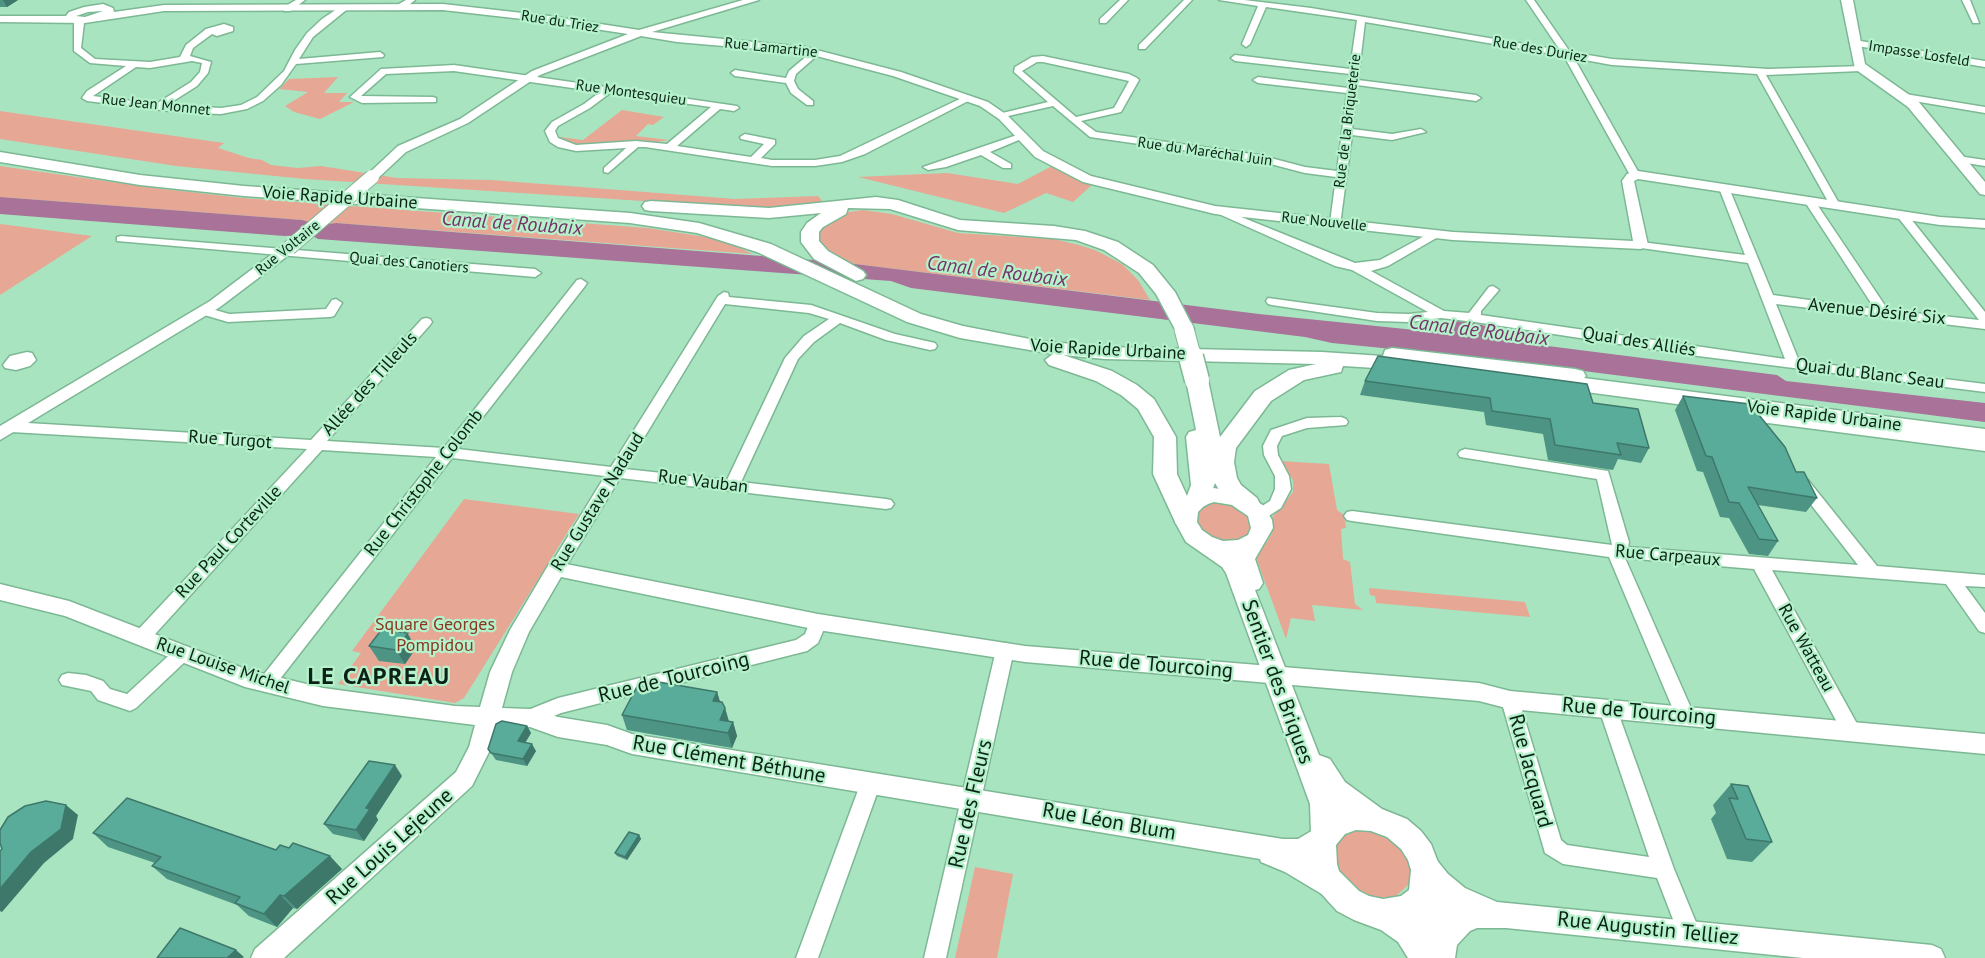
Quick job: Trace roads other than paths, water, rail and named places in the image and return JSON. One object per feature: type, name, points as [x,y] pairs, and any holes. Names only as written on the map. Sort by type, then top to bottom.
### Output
[{"type":"highway","name":"Voie Rapide Urbaine","points":[[0,146],[50,155],[239,180],[669,214],[734,228],[790,254],[916,306],[985,328],[1054,340],[1106,344],[1303,348],[1412,356],[1985,428]]},
{"type":"highway","name":"Voie Rapide Urbaine","points":[[0,157],[140,180],[253,192],[646,220],[699,228],[790,254]]},
{"type":"highway","points":[[442,195],[486,195],[769,213],[810,210],[857,202],[884,203],[958,225],[1054,231],[1091,239],[1132,257],[1154,284],[1173,327],[1225,480],[1254,520]]},
{"type":"highway","points":[[916,306],[843,269],[816,251],[810,242],[810,232],[822,218],[845,209],[880,207],[959,230],[1054,236],[1086,243],[1121,258],[1154,284]]},
{"type":"highway","points":[[790,254],[878,306],[964,339],[1072,364],[1104,376],[1129,390],[1146,404],[1161,428],[1166,447],[1165,474],[1192,509],[1203,485],[1191,379]]},
{"type":"highway","name":"Voie Rapide Urbaine","points":[[878,306],[960,332],[1061,350],[1125,354],[1341,359],[1479,372],[1985,437]]},
{"type":"highway","points":[[1225,480],[1222,462],[1225,447],[1263,396],[1288,379],[1319,369],[1348,365],[1479,372]]},
{"type":"main road","points":[[1847,0],[1857,63],[1860,68],[1915,106],[1985,191]]},
{"type":"main road","points":[[1220,495],[1238,499],[1254,520],[1242,548],[1230,549],[1204,543],[1190,531],[1192,509],[1220,495]]},
{"type":"main road","name":"Sentier des Briques","points":[[1254,520],[1244,567],[1324,804],[1325,834]]},
{"type":"main road","name":"Sentier des Briques","points":[[1204,543],[1224,556],[1234,567],[1329,783],[1344,799],[1372,818]]},
{"type":"main road","points":[[1426,958],[1409,931],[1389,917],[1356,906],[1340,895],[1328,880],[1322,864],[1321,848],[1325,834],[1335,824],[1348,818],[1372,818],[1389,824],[1404,834],[1416,847],[1424,862],[1427,878],[1418,904],[1441,958]]},
{"type":"main road","points":[[1374,913],[1392,914],[1418,904]]},
{"type":"street","points":[[289,8],[301,0]]},
{"type":"street","points":[[402,6],[411,0]]},
{"type":"street","name":"Rue Voltaire","points":[[6,430],[205,311],[286,250],[402,149],[464,121],[528,77],[638,33],[754,0]]},
{"type":"street","points":[[1103,21],[1124,0]]},
{"type":"street","points":[[1142,47],[1188,0]]},
{"type":"street","name":"Rue des Duriez","points":[[1223,0],[1311,10],[1567,54],[1655,66],[1760,72],[1860,68]]},
{"type":"street","points":[[1311,10],[1322,0]]},
{"type":"street","points":[[1530,0],[1567,54],[1635,176]]},
{"type":"street","points":[[1966,0],[1976,21]]},
{"type":"street","points":[[1246,44],[1263,4]]},
{"type":"street","name":"Rue du Triez","points":[[104,8],[450,7],[638,33]]},
{"type":"street","points":[[78,14],[104,8]]},
{"type":"street","points":[[0,18],[78,14],[104,8]]},
{"type":"street","points":[[78,35],[104,8]]},
{"type":"street","name":"Rue Jean Monnet","points":[[133,64],[90,93],[87,98],[157,107],[218,111],[244,107],[260,99],[278,83],[310,35],[325,21],[345,8]]},
{"type":"street","points":[[78,14],[80,23],[77,49],[88,59],[101,63],[133,64],[157,64],[184,59],[205,60],[207,64],[205,71],[190,87],[157,107]]},
{"type":"street","name":"Rue de la Briqueterie","points":[[1336,224],[1361,19]]},
{"type":"street","points":[[184,59],[187,50],[210,32]]},
{"type":"street","name":"Rue Lamartine","points":[[638,33],[817,52],[936,87],[986,105],[1021,137]]},
{"type":"street","name":"Impasse Losfeld","points":[[1854,43],[1985,64]]},
{"type":"street","points":[[789,81],[794,70],[817,52]]},
{"type":"street","points":[[294,62],[380,55]]},
{"type":"street","name":"Rue du Maréchal Juin","points":[[1074,120],[1118,110],[1134,80],[1129,76],[1040,58],[1018,69],[1018,72],[1074,120],[1096,136],[1265,159],[1305,170],[1342,175]]},
{"type":"street","points":[[1235,58],[1353,82]]},
{"type":"street","name":"Rue Montesquieu","points":[[434,100],[362,100],[355,97],[376,75],[392,69],[460,68],[734,108]]},
{"type":"street","points":[[1760,72],[1834,205]]},
{"type":"street","points":[[735,73],[789,81]]},
{"type":"street","points":[[1258,80],[1353,82],[1476,93],[1477,109]]},
{"type":"street","points":[[789,81],[794,91],[810,103]]},
{"type":"street","points":[[608,90],[584,108],[559,120],[552,127],[551,137],[562,145],[576,148],[594,149],[636,144],[670,147],[752,161],[793,164],[848,157],[969,98]]},
{"type":"street","points":[[1905,98],[1985,110]]},
{"type":"street","points":[[999,115],[1055,103]]},
{"type":"street","points":[[670,147],[718,106]]},
{"type":"street","points":[[1347,131],[1392,137],[1421,132]]},
{"type":"street","points":[[745,137],[771,142],[752,161]]},
{"type":"street","points":[[928,168],[946,164],[1021,137]]},
{"type":"street","name":"Rue Nouvelle","points":[[1021,137],[1043,157],[1080,176],[1215,210],[1434,234],[1545,242],[1641,244]]},
{"type":"street","points":[[608,171],[636,144]]},
{"type":"street","points":[[981,151],[1007,166]]},
{"type":"street","points":[[1958,159],[1985,163]]},
{"type":"street","points":[[1753,260],[1641,244],[1628,179],[1635,176],[1904,216],[1985,224]]},
{"type":"street","points":[[1724,188],[1794,365]]},
{"type":"street","points":[[1810,202],[1884,313]]},
{"type":"street","points":[[1215,210],[1339,263],[1355,267],[1371,267],[1384,263],[1434,234]]},
{"type":"street","points":[[1904,216],[1985,320]]},
{"type":"street","name":"Quai des Canotiers","points":[[121,239],[286,250],[536,273]]},
{"type":"street","points":[[1355,267],[1441,314]]},
{"type":"street","name":"Rue Christophe Colomb","points":[[267,683],[581,283]]},
{"type":"street","points":[[1475,318],[1475,311],[1493,290]]},
{"type":"street","name":"Rue Gustave Nadaud","points":[[488,717],[493,695],[510,651],[556,569],[723,298],[807,308],[839,318]]},
{"type":"street","name":"Avenue Désiré Six","points":[[1769,298],[1985,325]]},
{"type":"street","name":"Quai des Alliés","points":[[1272,301],[1377,317],[1409,318],[1441,314],[1475,318],[1755,360]]},
{"type":"street","points":[[205,311],[228,318],[330,313],[336,303]]},
{"type":"street","points":[[732,486],[792,358],[809,339],[839,318],[891,337],[930,346]]},
{"type":"street","name":"Allée des Tilleuls","points":[[316,446],[426,322]]},
{"type":"street","name":"Quai du Blanc Seau","points":[[1755,360],[1985,388]]},
{"type":"street","points":[[1774,448],[1756,423],[1762,418],[1985,446]]},
{"type":"street","points":[[1254,520],[1276,504],[1283,489],[1282,476],[1271,455],[1270,446],[1276,433],[1307,423],[1341,422]]},
{"type":"street","name":"Rue Turgot","points":[[6,430],[448,453]]},
{"type":"street","name":"Rue Paul Corteville","points":[[141,638],[316,446]]},
{"type":"street","name":"Rue Vauban","points":[[448,453],[886,504]]},
{"type":"street","points":[[1465,454],[1603,475],[1621,542],[1618,563],[1684,716]]},
{"type":"street","points":[[1796,475],[1873,573]]},
{"type":"street","name":"Rue Carpeaux","points":[[1352,516],[1618,552],[1985,581]]},
{"type":"street","name":"Rue Watteau","points":[[1760,564],[1852,731]]},
{"type":"street","points":[[556,569],[818,622]]},
{"type":"street","points":[[1951,579],[1985,626]]},
{"type":"street","name":"Rue Louise Michel","points":[[0,592],[69,609],[245,678],[323,697],[488,717]]},
{"type":"street","name":"Rue de Tourcoing","points":[[530,718],[558,706],[801,646],[812,638],[818,622],[1005,650],[1479,692],[1510,700],[1985,744]]},
{"type":"street","name":"Rue des Fleurs","points":[[935,958],[1005,650]]},
{"type":"street","points":[[68,680],[97,686],[104,695],[130,703],[183,653]]},
{"type":"street","name":"Rue Jacquard","points":[[1510,700],[1549,842],[1563,854],[1661,862]]},
{"type":"street","points":[[1608,709],[1661,862],[1689,932]]},
{"type":"street","name":"Rue Clément Béthune","points":[[488,717],[530,718],[554,726],[603,734],[632,744],[972,800]]},
{"type":"street","name":"Rue Louis Lejeune","points":[[264,958],[460,784],[475,758],[488,717]]},
{"type":"street","points":[[807,958],[870,785]]},
{"type":"street","name":"Rue Léon Blum","points":[[972,800],[1246,846],[1292,851],[1311,846],[1325,834]]},
{"type":"street","name":"Rue Léon Blum","points":[[1246,846],[1287,861],[1340,895]]},
{"type":"street","name":"Rue Augustin Telliez","points":[[1424,862],[1439,883],[1456,897],[1478,907],[1506,915]]},
{"type":"street","name":"Rue Augustin Telliez","points":[[1418,904],[1475,915],[1506,915],[1689,932],[1932,958]]},
{"type":"street","points":[[1441,958],[1448,936],[1461,922],[1475,915]]},
{"type":"water","name":"Canal de Roubaix","points":[[0,197],[302,220],[322,225],[336,223],[839,262],[1259,314],[1415,330],[1428,331],[1454,321],[1469,322],[1494,328],[1524,343],[1777,375],[1786,381],[1985,403],[1985,422],[1473,357],[1332,343],[1305,337],[911,288],[891,281],[318,239],[311,235],[284,236],[0,214]]},
{"type":"district","name":"LE CAPREAU","points":[[379,677]]},
{"type":"park label","name":"Square Georges Pompidou","points":[[435,635]]}]
